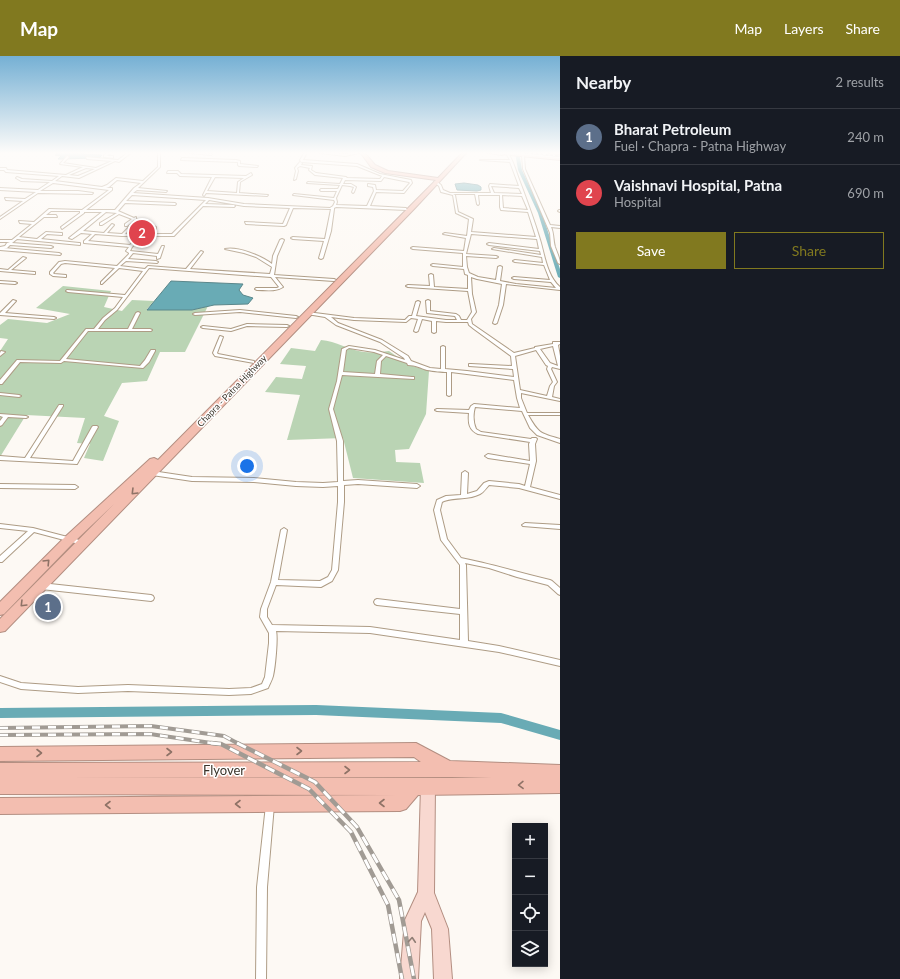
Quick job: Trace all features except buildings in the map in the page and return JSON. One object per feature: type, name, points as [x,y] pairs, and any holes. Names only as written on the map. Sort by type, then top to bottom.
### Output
[{"type":"highway","name":"Chapra - Patna Highway","points":[[0,610],[69,540],[142,473],[287,326],[419,195]]},
{"type":"highway","name":"Chapra - Patna Highway","points":[[0,627],[152,474],[307,313],[413,207],[422,195]]},
{"type":"highway","points":[[0,754],[416,750],[449,769]]},
{"type":"highway","name":"Flyover","points":[[0,771],[449,769],[560,773]]},
{"type":"highway","name":"Flyover","points":[[0,786],[421,787],[560,785]]},
{"type":"highway","points":[[0,806],[400,803],[421,787]]},
{"type":"main road","points":[[421,787],[426,893],[440,929],[443,979]]},
{"type":"main road","points":[[409,979],[413,920],[426,893]]},
{"type":"street","points":[[0,218],[33,195]]},
{"type":"street","points":[[62,228],[103,195]]},
{"type":"street","points":[[101,224],[118,211],[120,206],[130,195]]},
{"type":"street","points":[[150,195],[203,198],[215,201],[237,202],[244,205],[406,209]]},
{"type":"street","points":[[296,195],[336,197]]},
{"type":"street","points":[[319,195],[336,197]]},
{"type":"street","points":[[368,207],[373,195]]},
{"type":"street","points":[[453,195],[456,197],[458,213],[471,219],[465,254],[465,272],[469,276],[504,283],[560,289]]},
{"type":"street","points":[[476,195],[478,204]]},
{"type":"street","points":[[501,195],[501,208],[504,210],[528,209]]},
{"type":"street","points":[[524,195],[545,264],[552,281],[560,289]]},
{"type":"street","points":[[535,195],[549,226],[553,246],[560,263]]},
{"type":"street","points":[[321,258],[336,197]]},
{"type":"street","points":[[6,199],[25,200]]},
{"type":"street","points":[[80,232],[122,235],[173,235],[208,199]]},
{"type":"street","points":[[124,202],[176,204]]},
{"type":"street","points":[[203,205],[234,206]]},
{"type":"street","points":[[120,206],[168,208]]},
{"type":"street","points":[[246,223],[284,225],[292,207]]},
{"type":"street","points":[[1,249],[50,210],[82,212],[118,211],[154,228]]},
{"type":"street","points":[[71,238],[105,211]]},
{"type":"street","points":[[43,216],[56,216]]},
{"type":"street","points":[[126,225],[135,218]]},
{"type":"street","points":[[20,222],[34,223]]},
{"type":"street","points":[[104,234],[112,225]]},
{"type":"street","points":[[122,235],[131,226]]},
{"type":"street","points":[[549,226],[560,227]]},
{"type":"street","points":[[38,240],[46,233],[61,234]]},
{"type":"street","points":[[94,233],[85,242],[131,246]]},
{"type":"street","points":[[445,234],[538,238]]},
{"type":"street","points":[[131,252],[128,251],[131,246],[142,235]]},
{"type":"street","points":[[552,235],[560,236]]},
{"type":"street","points":[[16,238],[78,244]]},
{"type":"street","points":[[293,238],[326,240]]},
{"type":"street","points":[[257,289],[281,288],[280,284],[272,275],[272,266],[282,240]]},
{"type":"street","points":[[0,241],[12,241]]},
{"type":"street","points":[[8,244],[51,247]]},
{"type":"street","points":[[490,244],[541,250]]},
{"type":"street","points":[[154,267],[163,247]]},
{"type":"street","points":[[413,248],[496,257]]},
{"type":"street","points":[[1,249],[59,254]]},
{"type":"street","points":[[227,249],[257,256],[272,266]]},
{"type":"street","points":[[494,249],[543,256]]},
{"type":"street","points":[[131,252],[159,255]]},
{"type":"street","points":[[102,283],[131,252]]},
{"type":"street","points":[[188,269],[201,252]]},
{"type":"street","points":[[8,271],[24,258]]},
{"type":"street","points":[[125,260],[156,262]]},
{"type":"street","points":[[515,261],[545,264]]},
{"type":"street","points":[[65,276],[53,275],[51,273],[60,263],[65,262],[145,270],[154,267],[334,280]]},
{"type":"street","points":[[433,265],[465,268]]},
{"type":"street","points":[[498,281],[500,267]]},
{"type":"street","points":[[0,270],[34,273]]},
{"type":"street","points":[[96,329],[104,319],[116,310],[145,270]]},
{"type":"street","points":[[431,275],[432,288]]},
{"type":"street","points":[[469,276],[474,312],[469,321]]},
{"type":"street","points":[[514,278],[552,281]]},
{"type":"street","points":[[0,282],[15,284]]},
{"type":"street","points":[[495,322],[501,305],[504,283]]},
{"type":"street","points":[[408,286],[470,290]]},
{"type":"street","points":[[68,291],[125,296]]},
{"type":"street","points":[[1,314],[14,301]]},
{"type":"street","points":[[428,301],[428,312],[456,315],[459,321]]},
{"type":"street","points":[[414,317],[418,302]]},
{"type":"street","points":[[195,314],[240,311],[296,317]]},
{"type":"street","points":[[129,330],[138,313]]},
{"type":"street","points":[[307,313],[398,322],[404,322],[408,317],[434,320],[469,321]]},
{"type":"street","points":[[1,314],[54,318]]},
{"type":"street","points":[[327,316],[337,324],[381,341],[406,357],[410,364]]},
{"type":"street","points":[[416,331],[420,318]]},
{"type":"street","points":[[434,320],[434,332]]},
{"type":"street","points":[[469,321],[474,328],[513,354],[537,348],[558,343],[560,367],[550,366],[546,363],[537,348]]},
{"type":"street","points":[[203,327],[231,330],[247,325],[287,326]]},
{"type":"street","points":[[63,360],[85,331],[96,329],[150,330]]},
{"type":"street","points":[[222,337],[216,353],[217,356],[252,362]]},
{"type":"street","points":[[443,346],[449,395]]},
{"type":"street","points":[[274,582],[321,584],[330,579],[336,562],[341,502],[340,441],[331,409],[340,373],[342,354],[346,348],[367,350],[430,369],[517,379]]},
{"type":"street","points":[[0,383],[19,361],[25,360],[56,363],[63,360],[141,366],[148,362],[153,351]]},
{"type":"street","points":[[513,354],[518,392],[524,412],[532,428],[538,434],[560,441]]},
{"type":"street","points":[[377,376],[379,361],[385,355]]},
{"type":"street","points":[[471,365],[515,368]]},
{"type":"street","points":[[549,398],[552,386],[557,384],[549,369],[550,366]]},
{"type":"street","points":[[340,373],[412,378]]},
{"type":"street","points":[[518,392],[560,400]]},
{"type":"street","points":[[0,394],[19,396]]},
{"type":"street","points":[[533,441],[476,431],[473,427],[472,407],[474,405],[524,412],[560,414]]},
{"type":"street","points":[[26,460],[61,406]]},
{"type":"street","points":[[437,410],[472,412]]},
{"type":"street","points":[[0,415],[26,417]]},
{"type":"street","points":[[0,424],[7,415]]},
{"type":"street","points":[[0,458],[75,463],[95,428]]},
{"type":"street","points":[[527,488],[532,463],[533,441],[538,434]]},
{"type":"street","points":[[488,456],[532,463]]},
{"type":"street","points":[[464,472],[464,496]]},
{"type":"street","points":[[152,474],[207,480],[254,480],[314,485],[358,482],[417,486]]},
{"type":"street","points":[[464,644],[464,572],[461,560],[444,540],[437,505],[439,501],[445,498],[464,496],[481,491],[485,484],[489,483],[527,488],[560,498]]},
{"type":"street","points":[[0,486],[75,487]]},
{"type":"street","points":[[0,526],[33,530],[83,544]]},
{"type":"street","points":[[525,526],[560,527]]},
{"type":"street","points":[[0,560],[33,530]]},
{"type":"street","points":[[0,679],[21,686],[78,690],[128,688],[251,691],[265,686],[269,677],[273,634],[263,617],[264,609],[274,582],[284,530]]},
{"type":"street","points":[[461,560],[490,566],[517,575],[550,583],[560,592]]},
{"type":"street","points":[[41,586],[151,598]]},
{"type":"street","points":[[377,602],[464,612]]},
{"type":"street","points":[[270,628],[370,630],[525,654],[560,663]]},
{"type":"street","points":[[261,979],[262,887],[270,804]]},
{"type":"green space","points":[[63,286],[111,291],[104,307],[122,311],[132,300],[154,301],[147,309],[192,310],[208,306],[185,352],[160,352],[147,381],[122,383],[104,416],[119,421],[103,461],[84,458],[90,444],[77,443],[85,418],[26,415],[0,457],[0,351],[8,339],[0,338],[0,325],[8,319],[47,323],[70,314],[36,308]]},
{"type":"green space","points":[[321,340],[364,352],[389,351],[409,365],[429,371],[426,414],[409,449],[395,450],[396,462],[420,463],[424,483],[353,478],[343,438],[287,440],[300,395],[265,392],[276,377],[302,379],[306,366],[280,364],[291,348],[315,351]]},
{"type":"water","points":[[171,281],[243,284],[239,290],[243,295],[253,298],[248,304],[214,305],[192,310],[147,310]]},
{"type":"waterway","points":[[532,195],[540,213],[560,277]]},
{"type":"waterway","points":[[0,713],[316,710],[501,718],[560,735]]},
{"type":"railway","points":[[0,728],[151,726],[224,736],[239,744]]},
{"type":"railway","points":[[0,735],[150,734],[212,743]]},
{"type":"railway","points":[[212,743],[221,744],[309,789],[351,832],[388,905],[402,979]]},
{"type":"railway","points":[[212,743],[218,744]]},
{"type":"railway","points":[[239,744],[315,782],[357,827],[399,900],[414,979]]},
{"type":"place","name":"Vaishnavi Hospital, Patna","points":[[142,233]]},
{"type":"place","name":"Bharat Petroleum","points":[[48,607]]}]
